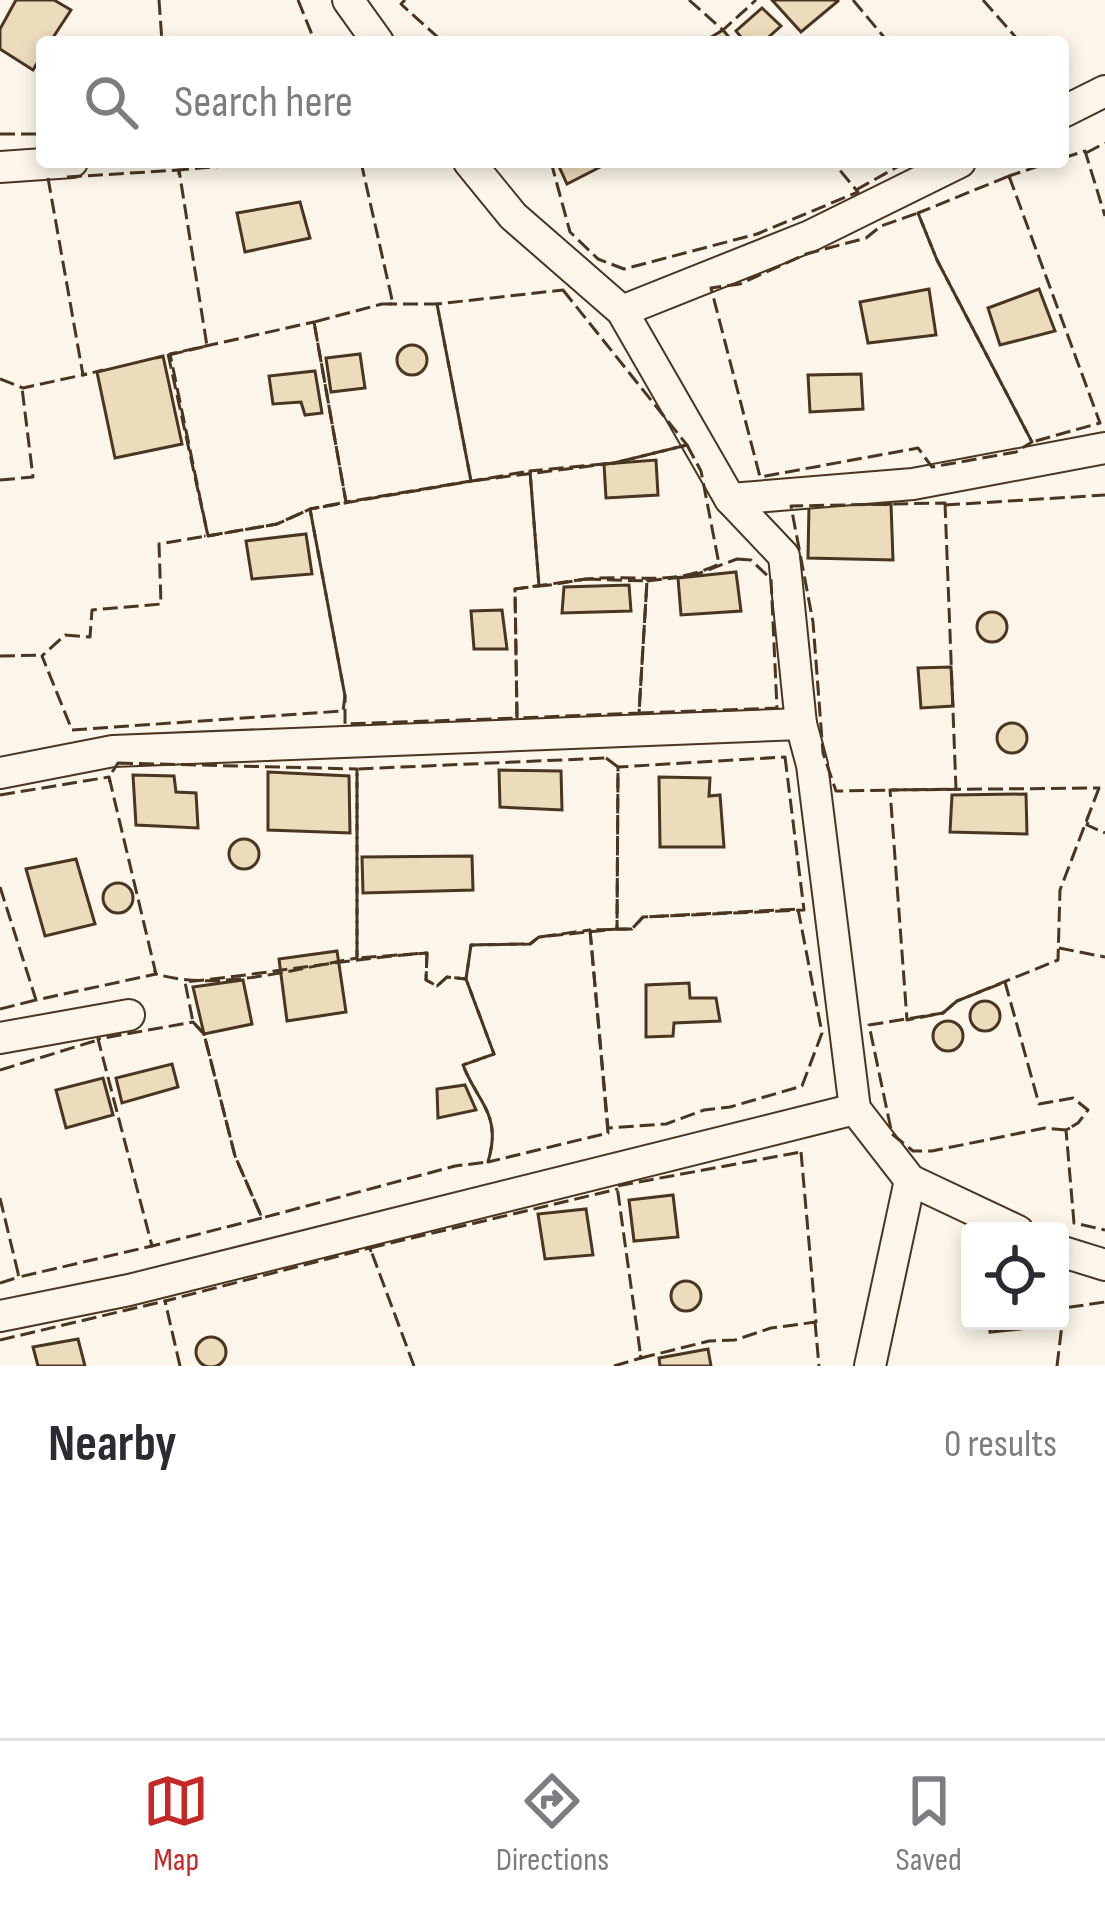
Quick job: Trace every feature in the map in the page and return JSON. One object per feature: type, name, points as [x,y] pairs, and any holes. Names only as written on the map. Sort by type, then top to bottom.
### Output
[{"type":"street","points":[[348,0],[374,36]]},
{"type":"street","points":[[1069,109],[1105,91]]},
{"type":"street","points":[[0,166],[36,164]]},
{"type":"street","points":[[474,168],[513,216],[622,311],[730,499],[784,556],[800,724],[812,765],[855,1109],[910,1180],[999,1222]]},
{"type":"street","points":[[622,311],[810,236],[948,168]]},
{"type":"street","points":[[730,499],[913,484],[1105,448]]},
{"type":"street","points":[[0,773],[113,752],[800,724]]},
{"type":"street","points":[[0,1038],[129,1015]]},
{"type":"street","points":[[0,1316],[129,1290],[855,1109]]},
{"type":"street","points":[[870,1366],[910,1180]]},
{"type":"street","points":[[1069,1254],[1105,1265]]},
{"type":"building","points":[[16,0],[54,0],[71,10],[54,36],[36,36],[33,70],[0,49],[0,29]]},
{"type":"building","points":[[772,0],[838,0],[838,1],[801,32]]},
{"type":"building","points":[[762,8],[781,26],[770,36],[740,36],[736,31]]},
{"type":"building","points":[[560,168],[598,168],[567,184]]},
{"type":"building","points":[[300,202],[310,238],[245,252],[237,213]]},
{"type":"building","points":[[929,289],[936,335],[868,343],[860,302]]},
{"type":"building","points":[[1039,289],[1055,331],[1000,345],[988,308]]},
{"type":"building","points":[[412,345],[423,349],[427,360],[423,371],[412,375],[401,371],[397,360],[401,349]]},
{"type":"building","points":[[360,354],[365,388],[331,392],[326,358]]},
{"type":"building","points":[[163,356],[182,444],[115,458],[97,372]]},
{"type":"building","points":[[315,371],[322,413],[305,415],[301,402],[273,404],[269,376]]},
{"type":"building","points":[[861,374],[863,409],[810,412],[808,375]]},
{"type":"building","points":[[656,460],[658,495],[606,498],[604,464]]},
{"type":"building","points":[[891,504],[893,560],[808,558],[809,505]]},
{"type":"building","points":[[306,534],[312,574],[252,579],[246,541]]},
{"type":"building","points":[[736,572],[741,611],[681,615],[678,578]]},
{"type":"building","points":[[629,585],[631,611],[562,613],[564,587]]},
{"type":"building","points":[[502,610],[507,649],[474,649],[471,611]]},
{"type":"building","points":[[992,612],[1003,616],[1007,627],[1003,638],[992,642],[981,638],[977,627],[981,616]]},
{"type":"building","points":[[951,667],[953,706],[921,708],[918,668]]},
{"type":"building","points":[[1012,723],[1023,727],[1027,738],[1023,749],[1012,753],[1001,749],[997,738],[1001,727]]},
{"type":"building","points":[[499,770],[561,771],[562,810],[500,807]]},
{"type":"building","points":[[268,772],[349,776],[350,833],[268,830]]},
{"type":"building","points":[[133,775],[174,776],[176,792],[196,793],[198,828],[136,825]]},
{"type":"building","points":[[659,777],[710,778],[709,796],[720,795],[724,847],[660,847]]},
{"type":"building","points":[[1026,794],[1027,834],[950,832],[952,795]]},
{"type":"building","points":[[244,839],[259,854],[244,869],[229,854]]},
{"type":"building","points":[[472,856],[473,890],[363,893],[362,857]]},
{"type":"building","points":[[76,859],[95,924],[45,936],[26,869]]},
{"type":"building","points":[[118,883],[129,887],[133,898],[129,909],[118,913],[107,909],[103,898],[107,887]]},
{"type":"building","points":[[337,951],[346,1012],[287,1021],[279,959]]},
{"type":"building","points":[[243,980],[252,1024],[204,1034],[193,987]]},
{"type":"building","points":[[689,983],[690,998],[716,998],[720,1021],[674,1023],[673,1036],[646,1037],[646,985]]},
{"type":"building","points":[[985,1001],[996,1005],[1000,1016],[996,1027],[985,1031],[974,1027],[970,1016],[974,1005]]},
{"type":"building","points":[[948,1021],[959,1025],[963,1036],[959,1047],[948,1051],[937,1047],[933,1036],[937,1025]]},
{"type":"building","points":[[172,1064],[178,1087],[122,1103],[116,1078]]},
{"type":"building","points":[[103,1078],[113,1115],[66,1128],[56,1090]]},
{"type":"building","points":[[465,1085],[476,1110],[438,1118],[437,1089]]},
{"type":"building","points":[[673,1195],[678,1237],[634,1241],[629,1200]]},
{"type":"building","points":[[586,1209],[593,1255],[545,1259],[538,1214]]},
{"type":"building","points":[[686,1281],[697,1285],[701,1296],[697,1307],[686,1311],[675,1307],[671,1296],[675,1285]]},
{"type":"building","points":[[205,1338],[217,1338],[225,1346],[225,1358],[217,1366],[205,1366],[197,1358],[197,1346]]},
{"type":"building","points":[[78,1339],[85,1366],[38,1366],[33,1347]]},
{"type":"building","points":[[708,1349],[711,1366],[660,1366],[659,1358]]},
{"type":"fence","points":[[159,0],[162,36]]},
{"type":"fence","points":[[298,0],[313,36]]},
{"type":"fence","points":[[405,0],[401,4],[436,36]]},
{"type":"fence","points":[[689,0],[723,30],[756,0]]},
{"type":"fence","points":[[853,0],[883,36]]},
{"type":"fence","points":[[983,0],[1015,36]]},
{"type":"fence","points":[[0,134],[36,134]]},
{"type":"fence","points":[[1086,153],[1105,143]]},
{"type":"fence","points":[[1069,156],[1085,151],[1105,216]]},
{"type":"fence","points":[[179,175],[179,170],[202,168]]},
{"type":"fence","points":[[362,168],[393,304],[389,304]]},
{"type":"fence","points":[[553,168],[570,232],[598,259],[624,269],[757,234],[858,192],[838,168]]},
{"type":"fence","points":[[856,190],[895,168]]},
{"type":"fence","points":[[1010,179],[1033,168]]},
{"type":"fence","points":[[67,177],[179,170],[207,346],[156,358]]},
{"type":"fence","points":[[1009,176],[1100,423],[1032,442],[937,260],[918,213],[1009,176]]},
{"type":"fence","points":[[48,178],[83,375],[103,370]]},
{"type":"fence","points":[[918,213],[937,260],[1032,442],[1016,452],[932,467],[918,448],[760,477],[711,288],[740,284],[806,254],[866,238],[881,226],[918,213]]},
{"type":"fence","points":[[563,290],[687,445],[614,463],[471,481],[437,304],[563,290]]},
{"type":"fence","points":[[382,304],[437,304],[471,481],[346,502],[314,322],[382,304]]},
{"type":"fence","points":[[314,322],[346,502],[310,509],[277,524],[208,536],[170,354],[314,322]]},
{"type":"fence","points":[[168,354],[208,536],[204,536]]},
{"type":"fence","points":[[0,379],[23,388],[87,374]]},
{"type":"fence","points":[[0,480],[33,477],[22,388]]},
{"type":"fence","points":[[687,445],[701,471],[719,564],[669,578],[587,579],[539,586],[530,471],[614,463],[687,445]]},
{"type":"fence","points":[[530,471],[539,586],[515,589],[517,718],[345,724],[345,696],[310,509],[530,471]]},
{"type":"fence","points":[[945,505],[1105,495]]},
{"type":"fence","points":[[945,503],[956,789],[836,791],[823,753],[813,622],[791,506],[945,503]]},
{"type":"fence","points":[[310,509],[345,696],[343,711],[72,730],[42,656],[65,635],[90,637],[92,610],[161,604],[159,544],[277,524],[310,509]]},
{"type":"fence","points":[[737,559],[751,560],[771,579],[777,708],[639,713],[647,581],[692,576],[737,559]]},
{"type":"fence","points":[[586,579],[647,581],[639,713],[517,718],[515,589],[586,579]]},
{"type":"fence","points":[[0,656],[43,655]]},
{"type":"fence","points":[[785,757],[804,910],[643,917],[632,929],[617,929],[618,767],[785,757]]},
{"type":"fence","points":[[606,758],[618,767],[617,929],[539,937],[530,944],[471,945],[466,979],[447,977],[437,986],[426,980],[427,953],[357,958],[357,769],[606,758]]},
{"type":"fence","points":[[118,763],[357,769],[357,958],[230,980],[156,974],[109,777],[118,763]]},
{"type":"fence","points":[[0,795],[109,777],[110,782]]},
{"type":"fence","points":[[1099,788],[1060,890],[1058,960],[957,1001],[943,1013],[907,1020],[890,790],[1099,788]]},
{"type":"fence","points":[[1088,822],[1105,833]]},
{"type":"fence","points":[[0,887],[36,1000],[156,974],[154,969]]},
{"type":"fence","points":[[798,909],[822,1033],[802,1086],[666,1124],[608,1128],[590,930],[632,929],[643,917],[798,909]]},
{"type":"fence","points":[[590,930],[608,1133],[488,1162],[490,1121],[463,1065],[494,1054],[466,979],[471,945],[530,944],[539,937],[590,930]]},
{"type":"fence","points":[[1059,948],[1105,957]]},
{"type":"fence","points":[[427,953],[426,980],[437,986],[447,977],[466,979],[494,1054],[463,1065],[490,1121],[488,1162],[455,1166],[262,1218],[235,1156],[204,1034],[193,1022],[185,982],[427,953]]},
{"type":"fence","points":[[1005,982],[1039,1104],[1073,1098],[1088,1110],[1066,1130],[1045,1128],[913,1151],[892,1134],[869,1025],[943,1013],[957,1001],[1005,982]]},
{"type":"fence","points":[[0,1009],[36,1000],[35,996]]},
{"type":"fence","points":[[193,1022],[204,1034],[235,1156],[262,1218],[152,1246],[98,1039],[193,1022]]},
{"type":"fence","points":[[0,1070],[98,1040]]},
{"type":"fence","points":[[1070,1128],[1066,1130],[1074,1223],[1105,1230]]},
{"type":"fence","points":[[801,1152],[816,1322],[641,1358],[617,1186],[801,1152]]},
{"type":"fence","points":[[414,1366],[370,1248],[618,1189]]},
{"type":"fence","points":[[0,1198],[19,1277],[151,1243]]},
{"type":"fence","points":[[180,1366],[165,1301],[370,1248],[371,1252]]},
{"type":"fence","points":[[0,1283],[18,1274]]},
{"type":"fence","points":[[0,1340],[165,1301],[166,1305]]},
{"type":"fence","points":[[1057,1366],[1064,1308],[1105,1302]]},
{"type":"fence","points":[[815,1322],[819,1366]]},
{"type":"fence","points":[[614,1366],[640,1355]]}]
